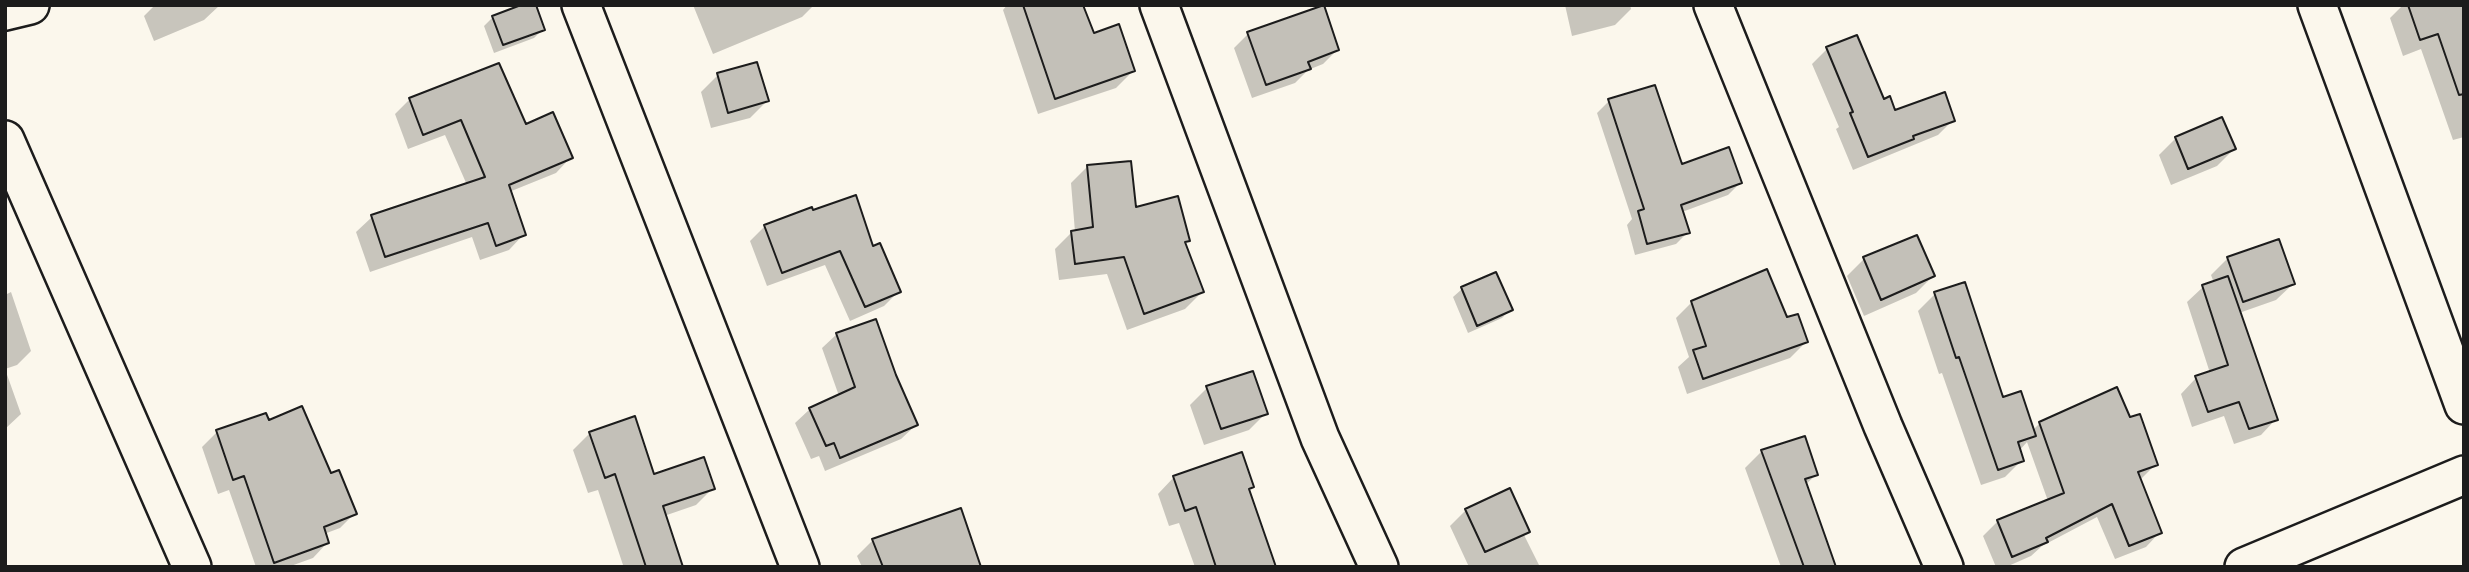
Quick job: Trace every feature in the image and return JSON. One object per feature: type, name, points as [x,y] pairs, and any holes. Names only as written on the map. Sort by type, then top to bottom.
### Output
[{"type":"street","points":[[5,11],[30,5]]},
{"type":"street","points":[[581,5],[800,567]]},
{"type":"street","points":[[1158,5],[1320,438],[1379,567]]},
{"type":"street","points":[[1713,5],[1883,426],[1944,567]]},
{"type":"street","points":[[2317,5],[2464,405]]},
{"type":"street","points":[[5,140],[192,567]]},
{"type":"street","points":[[2244,567],[2464,475]]},
{"type":"building","points":[[521,5],[536,5],[545,30],[503,45],[492,16]]},
{"type":"building","points":[[1023,5],[1083,5],[1094,33],[1119,24],[1135,71],[1055,99]]},
{"type":"building","points":[[1324,5],[1339,50],[1308,62],[1311,69],[1266,85],[1247,32]]},
{"type":"building","points":[[2408,5],[2464,5],[2464,94],[2459,95],[2438,34],[2420,40]]},
{"type":"building","points":[[1857,35],[1884,99],[1890,96],[1895,110],[1945,92],[1955,121],[1913,136],[1914,139],[1868,157],[1826,47]]},
{"type":"building","points":[[757,62],[769,101],[728,113],[717,73]]},
{"type":"building","points":[[499,63],[526,124],[553,112],[573,158],[509,185],[526,235],[496,246],[488,223],[385,257],[371,215],[485,177],[461,120],[423,135],[409,98]]},
{"type":"building","points":[[1655,85],[1682,164],[1729,147],[1742,183],[1681,205],[1690,233],[1647,244],[1638,211],[1644,209],[1608,99]]},
{"type":"building","points":[[2222,117],[2236,149],[2188,169],[2175,137]]},
{"type":"building","points":[[1131,161],[1136,207],[1178,196],[1190,241],[1185,242],[1204,292],[1144,314],[1124,257],[1075,264],[1071,231],[1093,227],[1087,165]]},
{"type":"building","points":[[856,195],[873,246],[880,243],[901,292],[865,307],[840,251],[782,273],[764,225],[812,207],[813,210]]},
{"type":"building","points":[[1917,235],[1935,276],[1881,300],[1863,257]]},
{"type":"building","points":[[2279,239],[2295,284],[2243,302],[2227,257]]},
{"type":"building","points":[[1767,269],[1787,317],[1798,314],[1808,342],[1703,379],[1693,350],[1706,346],[1691,301]]},
{"type":"building","points":[[1496,272],[1513,310],[1477,326],[1461,287]]},
{"type":"building","points":[[2228,276],[2278,420],[2249,429],[2239,402],[2208,412],[2195,376],[2228,365],[2202,285]]},
{"type":"building","points":[[1965,282],[2003,397],[2021,391],[2036,436],[2018,442],[2024,461],[1998,470],[1934,292]]},
{"type":"building","points":[[876,319],[918,425],[840,458],[834,443],[826,446],[809,408],[855,387],[836,333]]},
{"type":"building","points":[[1253,371],[1268,414],[1221,429],[1206,386]]},
{"type":"building","points":[[2117,387],[2130,417],[2140,414],[2158,465],[2138,472],[2162,533],[2129,546],[2112,504],[2046,538],[2048,542],[2012,557],[1997,520],[2064,493],[2039,422]]},
{"type":"building","points":[[302,406],[331,473],[339,470],[357,514],[324,527],[329,543],[274,563],[244,476],[233,480],[216,430],[266,413],[269,420]]},
{"type":"building","points":[[635,416],[654,474],[704,457],[715,489],[663,506],[683,567],[646,567],[615,474],[605,478],[589,432]]},
{"type":"building","points":[[1805,436],[1818,475],[1805,479],[1836,567],[1804,567],[1761,450]]},
{"type":"building","points":[[1242,452],[1254,487],[1249,489],[1276,567],[1216,567],[1196,507],[1185,511],[1173,476]]},
{"type":"building","points":[[1510,488],[1530,532],[1485,552],[1465,509]]},
{"type":"building","points":[[961,508],[981,567],[883,567],[872,539]]}]
